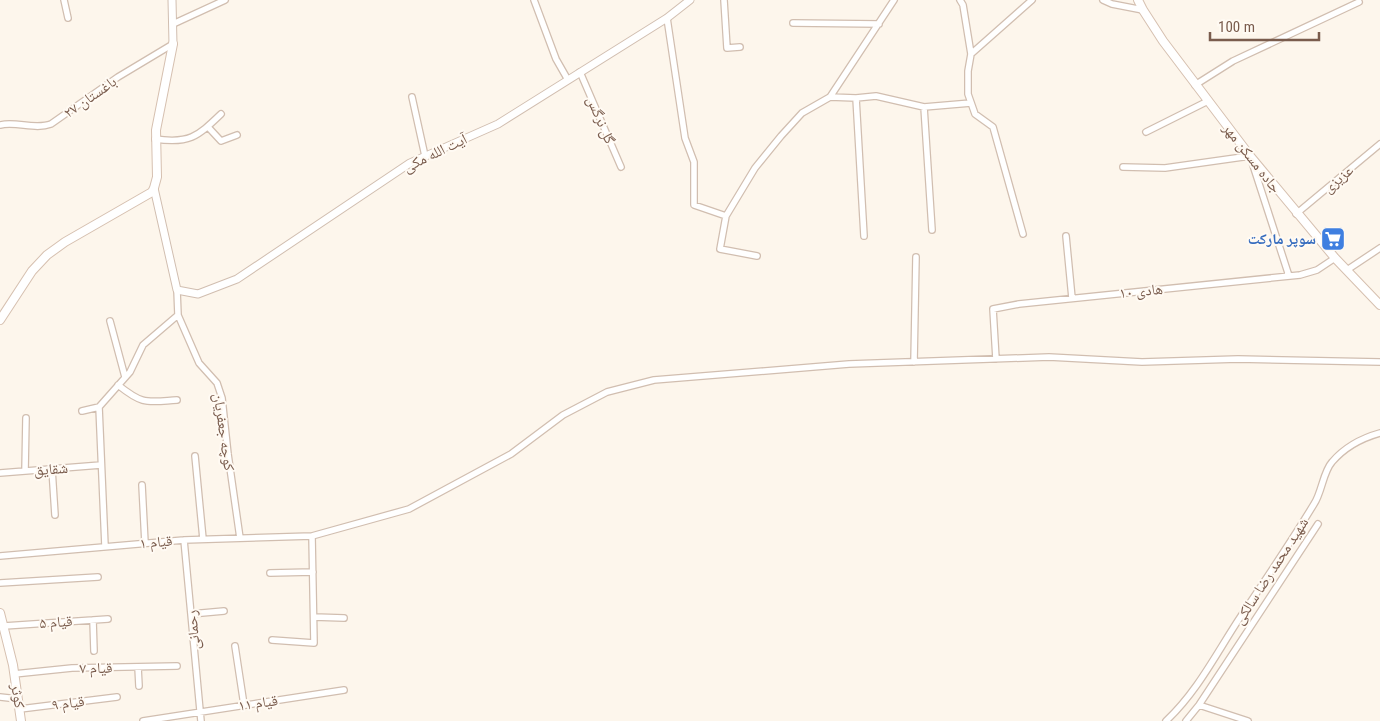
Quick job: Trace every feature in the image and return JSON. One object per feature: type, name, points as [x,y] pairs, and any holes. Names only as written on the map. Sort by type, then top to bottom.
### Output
[{"type":"main road","name":"جاده مسکن مهر","points":[[1138,0],[1195,85],[1296,214],[1380,305]]},
{"type":"main road","points":[[0,320],[32,271],[48,255],[65,242],[154,188],[157,177],[155,139],[173,44]]},
{"type":"main road","name":"کوثر","points":[[0,613],[14,674],[21,721]]},
{"type":"street","points":[[64,0],[68,18]]},
{"type":"street","points":[[172,0],[173,44]]},
{"type":"street","points":[[172,24],[225,0]]},
{"type":"street","points":[[534,0],[556,59],[568,80]]},
{"type":"street","name":"آیت الله مکی","points":[[177,290],[198,294],[237,279],[410,163],[498,124],[667,18],[690,0]]},
{"type":"street","points":[[724,0],[727,48],[740,47]]},
{"type":"street","points":[[757,256],[720,249],[726,216],[755,168],[781,136],[802,113],[830,97],[894,0]]},
{"type":"street","points":[[960,0],[963,5],[970,54],[968,94],[975,114],[993,127],[1023,234]]},
{"type":"street","points":[[970,54],[1032,0]]},
{"type":"street","points":[[1103,0],[1112,4],[1143,10]]},
{"type":"street","points":[[1195,85],[1232,61],[1359,2]]},
{"type":"street","points":[[667,18],[685,138],[694,162],[694,205],[726,216]]},
{"type":"street","points":[[793,23],[879,24]]},
{"type":"street","name":"باغستان ۲۷","points":[[0,125],[7,123],[42,126],[50,124],[118,77],[173,44]]},
{"type":"street","name":"گل نرگس","points":[[580,72],[621,167]]},
{"type":"street","points":[[830,97],[856,98],[876,96],[924,107],[971,104]]},
{"type":"street","points":[[412,97],[425,156]]},
{"type":"street","points":[[856,98],[864,236]]},
{"type":"street","points":[[1146,132],[1208,101]]},
{"type":"street","points":[[924,107],[932,230]]},
{"type":"street","points":[[155,139],[174,142],[194,136],[208,127],[221,114]]},
{"type":"street","points":[[208,127],[221,141],[237,135]]},
{"type":"street","name":"عزیزی","points":[[1296,214],[1380,144]]},
{"type":"street","points":[[1123,167],[1166,168],[1250,156],[1289,276]]},
{"type":"street","name":"کوچه جعفریان","points":[[154,188],[177,290],[178,315],[199,363],[217,383],[222,398],[240,538]]},
{"type":"street","points":[[1066,236],[1072,298]]},
{"type":"street","points":[[1347,270],[1380,248]]},
{"type":"street","points":[[914,362],[916,257]]},
{"type":"street","name":"هادی ۱۰","points":[[996,358],[993,309],[1072,298],[1300,275],[1318,270],[1335,258]]},
{"type":"street","points":[[82,411],[99,407],[130,372],[143,345],[178,315]]},
{"type":"street","points":[[110,321],[125,377]]},
{"type":"street","name":"قیام ۱","points":[[0,556],[184,540],[312,536],[409,509],[511,454],[563,414],[607,392],[654,380],[849,364],[1049,356],[1142,362],[1238,359],[1380,362]]},
{"type":"street","points":[[118,385],[133,397],[145,402],[177,400]]},
{"type":"street","points":[[99,407],[105,546]]},
{"type":"street","points":[[25,471],[26,418]]},
{"type":"street","name":"شهید محمد رضا سالکی","points":[[1166,721],[1186,700],[1202,679],[1320,495],[1330,464],[1339,454],[1355,443],[1380,433]]},
{"type":"street","points":[[195,456],[203,539]]},
{"type":"street","name":"شقایق","points":[[0,473],[101,465]]},
{"type":"street","points":[[52,469],[54,516]]},
{"type":"street","points":[[142,485],[145,543]]},
{"type":"street","points":[[1186,721],[1199,705],[1318,524]]},
{"type":"street","points":[[272,640],[314,643],[312,536]]},
{"type":"street","name":"رحمانی","points":[[184,540],[201,721]]},
{"type":"street","points":[[270,572],[313,572]]},
{"type":"street","points":[[0,583],[98,576]]},
{"type":"street","points":[[191,614],[224,611]]},
{"type":"street","points":[[314,616],[344,618]]},
{"type":"street","name":"قیام ۵","points":[[4,626],[108,619]]},
{"type":"street","points":[[93,620],[94,651]]},
{"type":"street","points":[[235,646],[244,705]]},
{"type":"street","name":"قیام ۷","points":[[14,674],[72,668],[177,666]]},
{"type":"street","points":[[138,667],[140,686]]},
{"type":"street","name":"قیام ۱۱","points":[[143,721],[344,690]]},
{"type":"street","name":"قیام ۹","points":[[20,709],[117,697]]},
{"type":"street","points":[[0,698],[18,699]]},
{"type":"street","points":[[1199,705],[1248,721]]},
{"type":"place","name":"سوپر مارکت","points":[[1333,239]]}]
